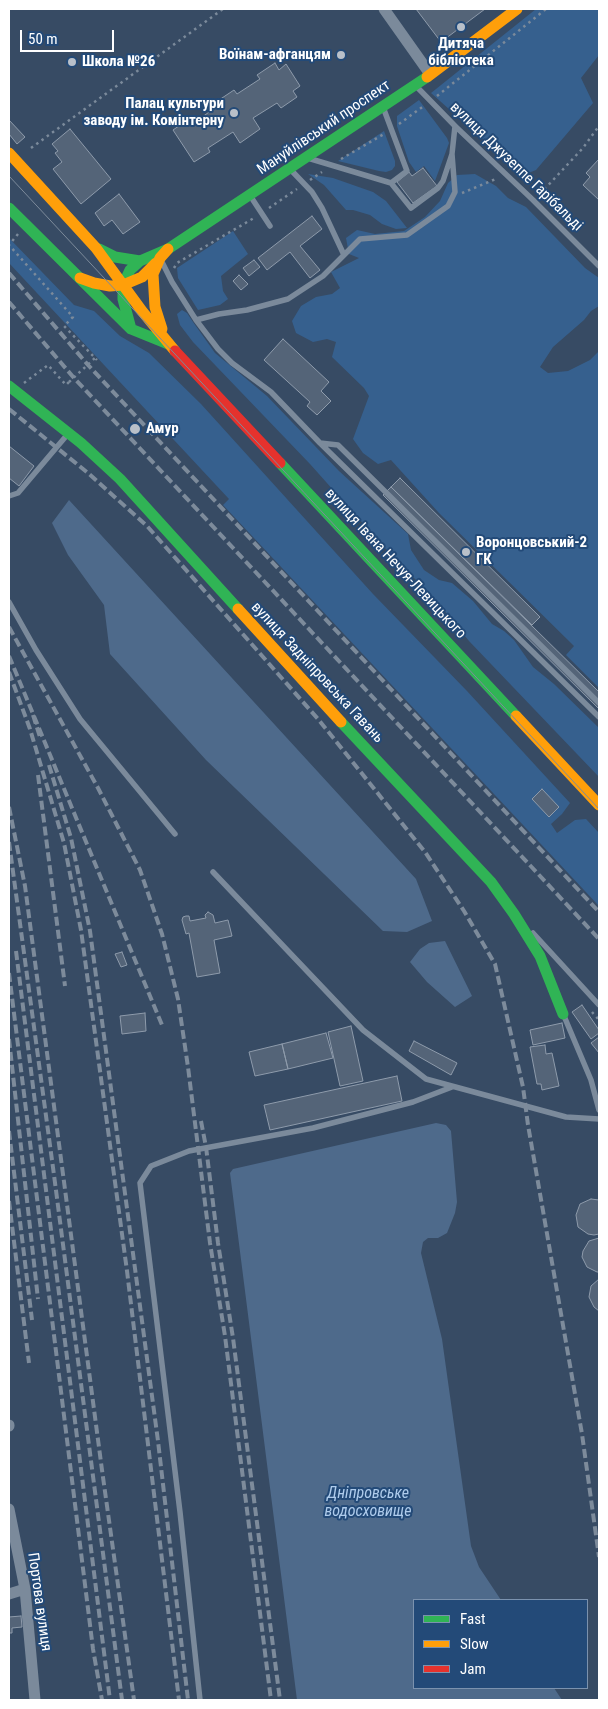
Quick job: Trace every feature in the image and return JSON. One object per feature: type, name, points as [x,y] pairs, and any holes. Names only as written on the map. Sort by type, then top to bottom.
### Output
[{"type":"main road","name":"Мануйлівський проспект","points":[[140,261],[168,248],[383,107],[517,9]]},
{"type":"main road","name":"вулиця Івана Нечуя-Левицького","points":[[9,153],[96,248],[169,344],[599,805]]},
{"type":"main road","name":"вулиця Івана Нечуя-Левицького","points":[[9,208],[132,330],[169,344]]},
{"type":"main road","points":[[96,248],[115,257],[140,261]]},
{"type":"main road","points":[[77,276],[94,283],[110,286],[123,285],[142,276],[168,248]]},
{"type":"main road","points":[[160,258],[153,274],[153,289],[155,307],[169,344]]},
{"type":"main road","points":[[132,330],[123,299],[123,285],[130,270],[140,261]]},
{"type":"main road","name":"вулиця Задніпровська Гавань","points":[[9,386],[69,433],[120,480],[335,716],[491,882],[514,914],[540,956],[563,1014]]},
{"type":"street","points":[[384,9],[430,74]]},
{"type":"street","name":"Портова вулиця","points":[[9,1509],[25,1589],[35,1700]]},
{"type":"street","points":[[9,1594],[25,1589]]},
{"type":"lane","name":"вулиця Джузеппе Гарібальді","points":[[415,85],[599,266]]},
{"type":"lane","points":[[383,107],[406,171],[391,183]]},
{"type":"lane","points":[[196,320],[247,310],[288,299],[324,276],[360,239],[407,235],[448,206],[455,192],[452,154],[455,126]]},
{"type":"lane","points":[[306,158],[391,183],[411,208],[438,188],[443,181],[452,154]]},
{"type":"lane","points":[[290,169],[322,208],[344,255]]},
{"type":"lane","points":[[250,195],[270,226]]},
{"type":"lane","points":[[160,258],[172,282],[196,320],[218,349],[232,363],[271,392],[599,717]]},
{"type":"lane","points":[[9,496],[18,493],[69,433]]},
{"type":"lane","points":[[320,442],[338,445],[599,703]]},
{"type":"lane","points":[[9,602],[36,650],[80,720],[175,834]]},
{"type":"lane","points":[[213,872],[363,1030],[426,1079],[566,1117],[599,1119]]},
{"type":"lane","points":[[514,914],[599,1004]]},
{"type":"lane","points":[[563,1014],[591,1080],[599,1110]]},
{"type":"lane","points":[[200,1700],[179,1502],[140,1183],[150,1166],[188,1151],[313,1128],[413,1102],[452,1087]]},
{"type":"path","points":[[31,148],[222,9]]},
{"type":"path","points":[[177,264],[262,213],[331,165],[391,130],[431,101],[546,9]]},
{"type":"path","points":[[533,200],[583,148],[599,126]]},
{"type":"path","points":[[453,195],[507,176]]},
{"type":"path","points":[[18,233],[9,246],[73,317],[64,326],[96,359],[66,385],[48,365],[36,373]]},
{"type":"shaded area","points":[[536,9],[599,9],[599,55],[581,78],[593,103],[536,170],[526,174],[515,168],[431,93]]},
{"type":"shaded area","points":[[419,100],[449,143],[435,181],[424,166],[416,172],[409,162],[397,126],[397,116]]},
{"type":"shaded area","points":[[384,131],[395,161],[395,166],[392,170],[386,172],[379,171],[338,161]]},
{"type":"shaded area","points":[[308,174],[333,178],[373,192],[386,201],[407,228],[396,229],[382,224],[370,215],[346,210],[324,185]]},
{"type":"shaded area","points":[[475,174],[496,186],[508,198],[526,207],[585,268],[599,278],[599,306],[591,311],[584,320],[553,347],[540,367],[548,373],[568,371],[590,360],[599,351],[599,688],[566,655],[574,646],[439,513],[391,460],[378,464],[363,453],[353,439],[369,396],[364,388],[332,357],[336,342],[327,339],[313,342],[296,333],[292,321],[301,306],[316,297],[332,294],[340,288],[331,272],[359,258],[349,254],[346,238],[357,230],[375,234],[404,231],[425,217],[440,201],[448,183],[457,175]]},
{"type":"shaded area","points":[[233,231],[248,254],[221,276],[223,291],[228,299],[220,305],[198,310],[178,278],[177,268]]},
{"type":"shaded area","points":[[9,238],[74,305],[94,311],[120,336],[149,353],[201,404],[373,594],[467,691],[570,803],[551,824],[557,833],[575,820],[586,819],[599,833],[599,906],[223,505],[229,499],[9,263]]},
{"type":"shaded area","points":[[182,310],[187,313],[215,353],[267,396],[339,471],[408,534],[411,550],[424,570],[439,580],[452,583],[473,601],[492,624],[514,640],[533,667],[554,684],[599,728],[599,777],[469,641],[434,598],[393,557],[310,464],[193,342],[180,325],[177,314]]},
{"type":"water","points":[[69,500],[416,879],[432,921],[407,932],[383,931],[206,760],[110,654],[104,605],[68,555],[52,523]]},
{"type":"water","points":[[445,941],[472,996],[455,1007],[427,982],[410,962],[420,949],[429,943]]},
{"type":"water","name":"Дніпровське водосховище","points":[[436,1123],[446,1125],[451,1131],[457,1202],[455,1213],[447,1233],[438,1238],[428,1238],[423,1242],[421,1253],[442,1339],[471,1546],[479,1567],[500,1599],[413,1599],[413,1689],[555,1689],[562,1700],[297,1700],[230,1173],[233,1169]]},
{"type":"building","points":[[416,9],[485,9],[441,42]]},
{"type":"building","name":"Палац культури заводу ім. Комінтерну","points":[[275,63],[279,70],[286,64],[300,86],[293,91],[297,97],[281,108],[277,103],[253,118],[260,129],[240,143],[233,132],[208,148],[210,152],[194,162],[173,130],[189,119],[192,124],[215,108],[213,104],[234,90],[237,94],[260,79],[257,75]]},
{"type":"building","points":[[9,120],[25,137],[17,144],[9,134]]},
{"type":"building","points":[[70,129],[111,179],[81,204],[53,169],[62,162],[55,153],[58,151],[52,144]]},
{"type":"building","points":[[599,159],[599,200],[583,185],[590,177],[586,173]]},
{"type":"building","points":[[423,168],[437,186],[413,203],[397,182],[409,172],[412,176]]},
{"type":"building","points":[[119,194],[140,222],[123,234],[112,220],[104,226],[95,213]]},
{"type":"building","points":[[312,216],[322,229],[300,246],[320,270],[310,278],[290,252],[267,270],[258,258]]},
{"type":"building","points":[[254,260],[260,267],[249,276],[243,268]]},
{"type":"building","points":[[239,275],[248,284],[241,290],[233,281]]},
{"type":"building","points":[[283,339],[329,382],[321,391],[331,401],[317,415],[307,406],[310,402],[264,360]]},
{"type":"building","points":[[9,446],[34,466],[19,486],[9,478]]},
{"type":"building","name":"Воронцовський-2 ГК","points":[[400,478],[540,617],[532,625],[391,487]]},
{"type":"building","points":[[391,487],[599,692],[599,709],[383,495]]},
{"type":"building","points":[[542,789],[559,807],[549,817],[532,799]]},
{"type":"building","points":[[208,912],[213,915],[215,923],[228,920],[232,936],[214,940],[220,973],[197,977],[189,933],[186,934],[182,920],[186,916],[189,916],[190,921],[206,918],[205,915]]},
{"type":"building","points":[[122,952],[127,965],[121,967],[115,954]]},
{"type":"building","points":[[582,1005],[599,1030],[599,1033],[591,1039],[572,1012]]},
{"type":"building","points":[[145,1013],[146,1031],[122,1034],[120,1016]]},
{"type":"building","points":[[562,1023],[565,1038],[533,1045],[530,1030]]},
{"type":"building","points":[[351,1026],[363,1081],[340,1086],[328,1032]]},
{"type":"building","points":[[326,1033],[333,1058],[288,1069],[282,1044]]},
{"type":"building","points":[[599,1037],[599,1053],[591,1043]]},
{"type":"building","points":[[414,1041],[457,1063],[451,1075],[409,1051]]},
{"type":"building","points":[[282,1044],[288,1069],[255,1076],[249,1052]]},
{"type":"building","points":[[545,1045],[546,1054],[552,1053],[559,1086],[542,1090],[541,1084],[537,1084],[530,1047]]},
{"type":"building","points":[[397,1076],[402,1101],[270,1130],[264,1105]]},
{"type":"building","points":[[591,1199],[599,1200],[599,1234],[594,1235],[588,1234],[578,1227],[576,1215],[580,1204]]},
{"type":"building","points":[[599,1238],[599,1272],[597,1272],[587,1267],[582,1257],[589,1241]]},
{"type":"building","points":[[599,1279],[599,1311],[594,1307],[589,1297],[591,1286]]},
{"type":"building","points":[[21,1616],[22,1627],[12,1628],[12,1633],[9,1633],[9,1617]]},
{"type":"tram line","points":[[9,176],[599,809]]},
{"type":"railway","points":[[9,273],[88,365],[599,912]]},
{"type":"railway","points":[[9,302],[74,378],[599,939]]},
{"type":"railway","points":[[9,409],[88,473],[147,526],[318,719],[425,852],[464,911],[495,964],[523,1087],[582,1434],[599,1557]]},
{"type":"railway","points":[[9,627],[98,788],[140,870],[162,934],[178,999],[210,1243],[225,1336],[271,1700]]},
{"type":"railway","points":[[9,656],[162,1025]]},
{"type":"railway","points":[[9,672],[30,729],[64,843],[81,930],[127,1271],[179,1700]]},
{"type":"railway","points":[[33,715],[40,737]]},
{"type":"railway","points":[[49,765],[71,838],[90,931],[158,1441],[188,1700]]},
{"type":"railway","points":[[38,775],[65,986]]},
{"type":"railway","points":[[9,807],[25,886],[134,1700]]},
{"type":"railway","points":[[9,842],[122,1700]]},
{"type":"railway","points":[[16,951],[110,1700]]},
{"type":"railway","points":[[9,973],[93,1649],[102,1700]]},
{"type":"railway","points":[[9,1039],[38,1299]]},
{"type":"railway","points":[[201,1121],[233,1338],[280,1700]]},
{"type":"railway","points":[[9,1131],[32,1320]]},
{"type":"railway","points":[[9,1201],[29,1363]]},
{"type":"traffic: fast","points":[[131,329],[123,299],[123,285],[130,270],[140,261],[168,249],[427,77]]},
{"type":"traffic: fast","points":[[9,208],[131,329],[168,344]]},
{"type":"traffic: fast","points":[[99,249],[115,257],[140,261]]},
{"type":"traffic: fast","points":[[9,386],[81,443],[120,479],[238,609]]},
{"type":"traffic: fast","points":[[280,463],[516,716]]},
{"type":"traffic: fast","points":[[341,722],[491,882],[514,914],[540,956],[563,1014]]},
{"type":"traffic: slow","points":[[427,77],[517,9]]},
{"type":"traffic: slow","points":[[9,153],[96,248],[142,311],[175,351]]},
{"type":"traffic: slow","points":[[162,329],[155,307],[153,274],[160,258],[168,249]]},
{"type":"traffic: slow","points":[[80,278],[110,286],[123,285],[142,277],[156,263]]},
{"type":"traffic: slow","points":[[238,609],[341,722]]},
{"type":"traffic: slow","points":[[516,716],[599,805]]},
{"type":"traffic: jam","points":[[175,351],[280,463]]},
{"type":"place","name":"Дитяча бібліотека","points":[[461,27]]},
{"type":"place","name":"Воїнам-афганцям","points":[[341,55]]},
{"type":"place","name":"Школа №26","points":[[72,62]]},
{"type":"place","name":"Палац культури заводу ім. Комінтерну","points":[[234,113]]},
{"type":"place","name":"Амур","points":[[135,429]]},
{"type":"place","name":"Воронцовський-2 ГК","points":[[466,552]]}]
